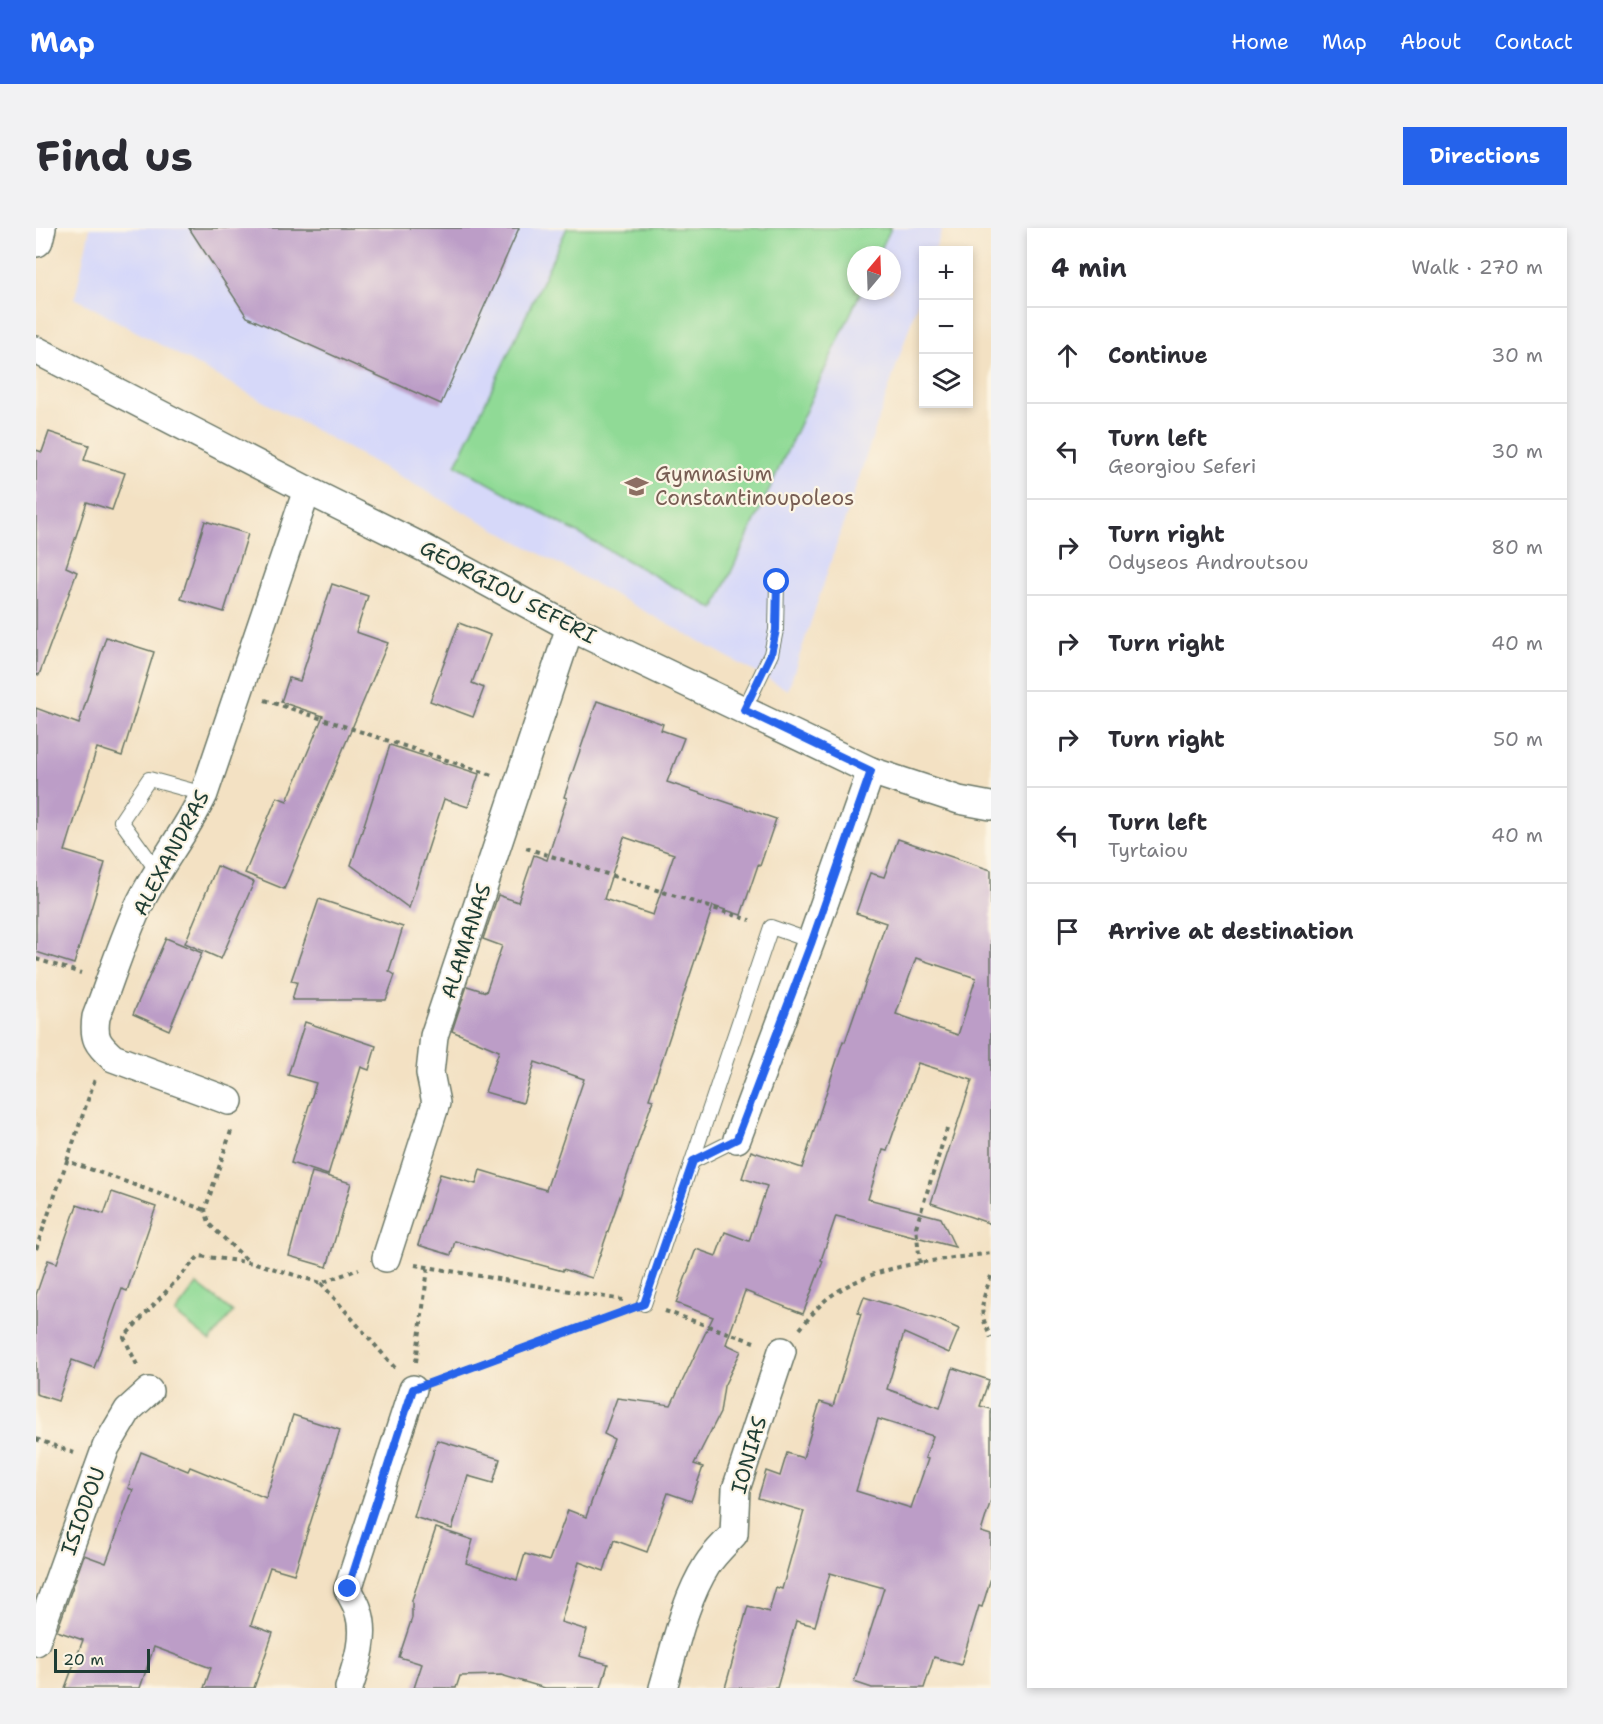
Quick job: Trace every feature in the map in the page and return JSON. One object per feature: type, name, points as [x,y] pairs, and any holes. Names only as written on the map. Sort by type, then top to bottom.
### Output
[{"type":"street","points":[[36,240],[39,228]]},
{"type":"street","name":"GEORGIOU SEFERI","points":[[36,350],[424,548],[570,627],[871,771],[959,800],[991,806]]},
{"type":"street","name":"ALEXANDRAS","points":[[113,1058],[99,1046],[94,1032],[96,1017],[140,904],[191,821],[204,794],[307,490]]},
{"type":"street","name":"ALAMANAS","points":[[386,1258],[436,1103],[430,1072],[434,1036],[570,627]]},
{"type":"street","points":[[737,1139],[812,941],[871,771]]},
{"type":"street","points":[[113,1058],[231,1113]]},
{"type":"street","name":"IONIAS","points":[[663,1688],[700,1577],[709,1562],[734,1534],[736,1489],[782,1352]]},
{"type":"street","points":[[349,1688],[357,1664],[361,1624],[359,1610],[348,1589],[413,1389]]},
{"type":"street","name":"ISIODOU","points":[[36,1642],[106,1447],[128,1410],[148,1391]]},
{"type":"lane","points":[[744,710],[771,654],[776,630],[777,582]]},
{"type":"lane","points":[[158,872],[121,821],[149,779],[204,794]]},
{"type":"lane","points":[[644,1304],[771,927],[812,941]]},
{"type":"lane","points":[[693,1161],[737,1139]]},
{"type":"path","points":[[239,691],[457,763]]},
{"type":"path","points":[[500,839],[771,927]]},
{"type":"path","points":[[36,960],[110,982]]},
{"type":"path","points":[[36,1249],[98,1072],[113,1058]]},
{"type":"path","points":[[231,1113],[205,1210],[210,1225],[249,1262]]},
{"type":"path","points":[[920,1263],[916,1227],[947,1129]]},
{"type":"path","points":[[67,1161],[205,1210]]},
{"type":"path","points":[[321,1283],[386,1258],[428,1268],[644,1304],[782,1352],[828,1298],[866,1276],[920,1263],[991,1253]]},
{"type":"path","points":[[148,1391],[124,1337],[200,1256],[249,1262],[321,1283],[413,1389]]},
{"type":"path","points":[[413,1389],[428,1268]]},
{"type":"path","points":[[991,1276],[982,1304],[983,1320],[991,1338]]},
{"type":"path","points":[[413,1389],[644,1304]]},
{"type":"path","points":[[36,1439],[100,1462]]},
{"type":"shaded area","name":"Gymnasium Constantinoupoleos","points":[[90,228],[943,228],[936,246],[919,246],[919,298],[788,690],[75,298]]},
{"type":"green space","points":[[567,228],[891,228],[882,246],[847,246],[847,300],[857,300],[714,609],[456,465]]},
{"type":"green space","points":[[197,1284],[233,1312],[210,1341],[175,1313]]},
{"type":"building","points":[[189,228],[519,228],[441,404],[247,317]]},
{"type":"building","points":[[49,432],[89,445],[84,460],[125,473],[112,510],[87,502],[66,567],[77,572],[39,675],[36,674],[36,450],[42,452]]},
{"type":"building","points":[[205,521],[248,534],[224,612],[181,599]]},
{"type":"building","points":[[332,584],[368,596],[356,632],[388,643],[284,889],[245,873],[277,797],[287,801],[323,716],[281,702],[289,678],[300,681]]},
{"type":"building","points":[[459,623],[490,635],[472,683],[484,688],[473,717],[430,701]]},
{"type":"building","points":[[106,637],[154,652],[122,756],[97,748],[65,851],[105,863],[74,964],[36,952],[36,708],[79,724]]},
{"type":"building","points":[[597,701],[663,724],[661,730],[684,738],[667,782],[776,819],[741,915],[713,906],[649,1099],[653,1100],[592,1278],[507,1257],[455,1241],[451,1255],[418,1245],[440,1174],[476,1184],[480,1170],[546,1190],[584,1079],[535,1062],[523,1103],[485,1092],[499,1051],[452,1031],[467,986],[486,992],[502,946],[483,939],[498,895],[518,902],[534,855],[547,860],[567,798],[564,797]],"holes":[[[624,837],[674,854],[653,915],[604,899]]]},
{"type":"building","points":[[390,745],[479,774],[468,807],[444,799],[409,908],[351,865]]},
{"type":"building","points":[[898,839],[991,870],[991,1224],[931,1203],[972,1080],[918,1063],[887,1151],[883,1150],[868,1199],[941,1218],[955,1247],[836,1216],[821,1260],[823,1261],[803,1314],[745,1291],[726,1344],[741,1351],[724,1386],[720,1413],[694,1464],[703,1467],[691,1501],[668,1493],[647,1552],[614,1540],[604,1571],[579,1562],[561,1622],[587,1630],[579,1656],[608,1664],[601,1688],[545,1688],[501,1675],[460,1676],[456,1688],[414,1688],[422,1664],[399,1657],[412,1618],[412,1600],[436,1528],[473,1540],[466,1563],[517,1580],[525,1554],[549,1561],[568,1510],[586,1517],[614,1439],[604,1434],[617,1398],[671,1405],[713,1317],[676,1303],[696,1249],[716,1256],[725,1232],[749,1241],[767,1186],[742,1178],[751,1151],[802,1168],[843,1041],[845,1042],[886,923],[856,913],[870,873],[884,877]],"holes":[[[916,958],[976,978],[958,1035],[896,1014]]]},
{"type":"building","points":[[217,866],[254,882],[221,959],[185,943]]},
{"type":"building","points":[[319,899],[403,927],[389,971],[395,975],[386,1000],[292,1000],[297,982],[291,981]]},
{"type":"building","points":[[166,938],[202,953],[169,1030],[133,1014]]},
{"type":"building","points":[[305,1022],[376,1046],[369,1070],[361,1067],[328,1175],[291,1163],[316,1083],[288,1075]]},
{"type":"building","points":[[312,1172],[351,1183],[327,1267],[289,1256]]},
{"type":"building","points":[[112,1192],[156,1207],[127,1291],[122,1289],[94,1368],[72,1360],[58,1401],[36,1394],[36,1295],[48,1260],[57,1263],[77,1205],[104,1214]]},
{"type":"building","points":[[864,1297],[939,1320],[959,1329],[949,1353],[904,1333],[887,1389],[940,1408],[953,1368],[989,1380],[980,1406],[991,1409],[991,1500],[981,1532],[991,1535],[991,1578],[982,1607],[979,1606],[961,1665],[934,1657],[924,1688],[872,1688],[854,1682],[884,1588],[830,1573],[815,1626],[796,1621],[777,1688],[725,1688],[748,1606],[769,1612],[776,1587],[782,1589],[804,1511],[758,1498],[766,1471],[780,1476],[787,1453],[803,1458],[820,1402],[833,1406],[861,1314],[858,1313]],"holes":[[[878,1419],[933,1436],[925,1458],[928,1459],[911,1508],[856,1491]]]},
{"type":"building","points":[[293,1415],[340,1430],[294,1574],[270,1567],[251,1625],[273,1633],[254,1688],[204,1688],[211,1668],[154,1647],[140,1688],[65,1688],[83,1640],[57,1631],[84,1555],[106,1563],[133,1490],[128,1488],[141,1452],[188,1471],[190,1467],[266,1498]]},
{"type":"building","points":[[437,1440],[500,1459],[493,1483],[468,1476],[452,1529],[414,1517]]},
{"type":"place","name":"Gymnasium Constantinoupoleos","points":[[637,486]]},
{"type":"route","points":[[348,1589],[413,1389],[644,1304],[693,1161],[737,1139],[812,941],[871,771],[744,710],[771,654],[776,630],[777,582]]}]
